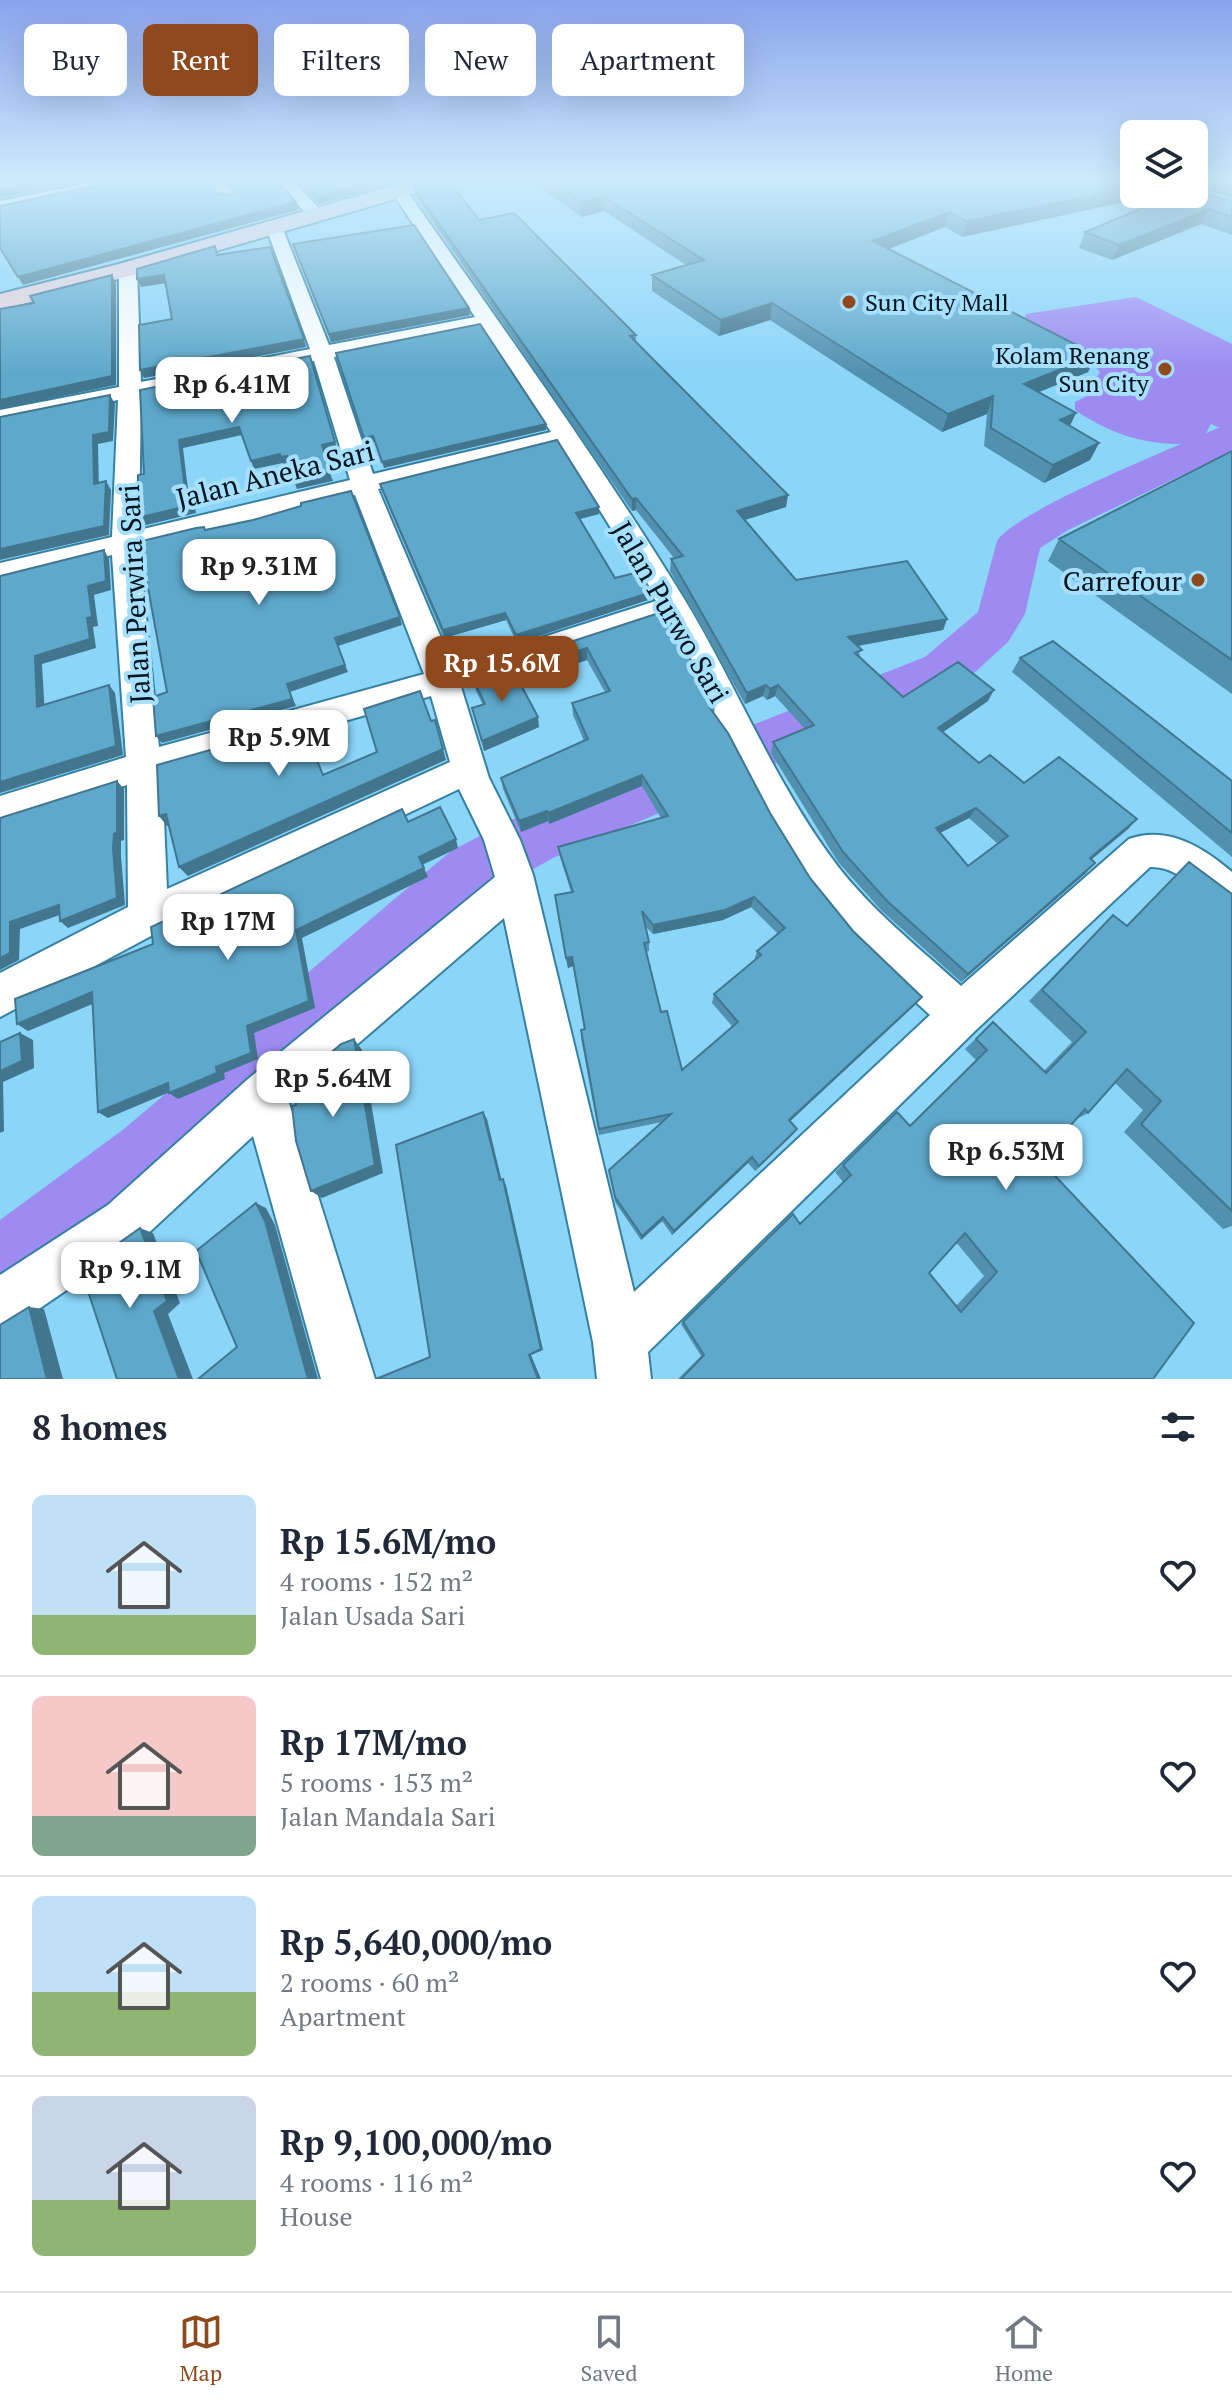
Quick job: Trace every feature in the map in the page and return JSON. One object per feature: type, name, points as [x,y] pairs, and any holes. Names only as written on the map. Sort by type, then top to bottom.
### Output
[{"type":"street","points":[[0,302],[210,245]]},
{"type":"street","points":[[281,245],[322,354],[364,485],[443,681],[469,769],[510,867],[622,1360]]},
{"type":"street","name":"Jalan Purwo Sari","points":[[436,245],[673,606],[751,758],[822,875],[875,934],[961,1015]]},
{"type":"street","name":"Jalan Perwira Sari","points":[[128,269],[130,392],[125,543],[144,766],[148,917]]},
{"type":"street","points":[[0,417],[488,320]]},
{"type":"street","name":"Jalan Aneka Sari","points":[[0,573],[564,436]]},
{"type":"street","points":[[0,811],[144,766],[443,681],[673,606]]},
{"type":"street","points":[[0,996],[148,917],[469,769]]},
{"type":"street","points":[[622,1360],[961,1015],[1142,851],[1158,848],[1174,851],[1196,865],[1232,896]]},
{"type":"street","points":[[0,1305],[125,1222],[510,867]]},
{"type":"street","points":[[264,1095],[348,1379]]},
{"type":"shaded area","name":"Kolam Renang Sun City","points":[[1136,297],[1232,344],[1232,429],[1227,431],[1211,424],[1201,442],[1167,444],[1119,433],[1075,410],[1075,402],[1099,390],[1097,377],[1100,372],[1083,357],[1034,326],[1025,318],[1026,314]]},
{"type":"building","points":[[0,245],[135,245],[18,277]]},
{"type":"building","points":[[294,245],[427,245],[469,308],[329,334]]},
{"type":"building","points":[[454,245],[546,245],[636,335],[630,336],[788,495],[737,511],[796,580],[907,561],[947,619],[848,637],[862,650],[855,653],[903,697],[958,662],[994,690],[938,728],[979,763],[990,755],[1024,783],[1059,757],[1137,819],[1090,858],[1095,863],[968,974],[887,901],[843,852],[773,742],[814,725],[778,685],[770,689],[766,685],[747,693],[671,559],[683,556],[636,498],[632,499]],"holes":[[[976,808],[1008,836],[968,866],[936,828]]]},
{"type":"building","name":"Sun City Mall","points":[[681,245],[882,245],[1096,355],[1024,384],[1076,413],[1060,420],[1099,443],[1053,465],[991,428],[993,396],[948,414],[772,303],[721,320],[652,275],[704,260]]},
{"type":"building","points":[[215,246],[217,255],[270,247],[304,339],[140,370],[139,325],[172,319],[164,275],[137,279],[137,269]]},
{"type":"building","points":[[112,275],[112,376],[0,400],[0,309],[34,303],[30,296]]},
{"type":"building","points":[[480,324],[546,424],[382,462],[373,436],[364,438],[336,353]]},
{"type":"building","points":[[310,356],[335,442],[322,445],[330,473],[294,481],[287,456],[281,457],[280,454],[251,461],[239,427],[179,440],[185,490],[190,489],[192,505],[137,518],[138,475],[144,474],[140,390]]},
{"type":"building","points":[[110,395],[109,432],[93,435],[94,484],[106,481],[104,526],[0,549],[0,417]]},
{"type":"building","points":[[557,440],[599,507],[576,513],[615,578],[639,572],[652,592],[516,635],[505,613],[443,630],[380,484]]},
{"type":"building","name":"Carrefour","points":[[1232,451],[1232,660],[1059,539]]},
{"type":"building","points":[[351,491],[400,617],[335,638],[345,665],[287,684],[292,699],[156,736],[153,697],[167,692],[145,571],[141,572],[138,542],[196,528],[204,527],[205,530],[253,520],[301,506],[301,503]]},
{"type":"building","points":[[104,550],[106,581],[88,586],[92,617],[87,618],[90,639],[35,656],[37,707],[109,685],[116,746],[0,782],[0,576]]},
{"type":"building","points":[[665,611],[715,706],[710,708],[728,733],[770,813],[810,878],[853,931],[922,997],[789,1120],[797,1129],[759,1166],[752,1157],[674,1231],[663,1217],[642,1236],[615,1197],[609,1170],[671,1114],[599,1129],[581,1030],[585,1029],[572,957],[566,958],[555,895],[573,892],[558,847],[668,816],[642,775],[548,813],[519,821],[501,778],[588,739],[572,703],[610,691],[587,648],[531,666],[527,656]],"holes":[[[754,897],[785,928],[757,951],[761,955],[714,994],[738,1022],[682,1070],[667,1011],[661,1012],[644,943],[649,942],[642,911],[653,925],[725,910]]]},
{"type":"building","points":[[1053,641],[1232,781],[1232,833],[1020,658]]},
{"type":"building","points":[[512,668],[538,717],[482,741],[472,708],[485,704],[474,681]]},
{"type":"building","points":[[420,691],[431,721],[435,720],[443,749],[179,867],[166,814],[159,816],[157,765],[302,724],[323,775],[377,752],[364,709]]},
{"type":"building","points":[[117,781],[117,832],[114,834],[113,848],[117,898],[60,921],[59,905],[10,922],[10,953],[0,958],[0,818]]},
{"type":"building","points":[[440,807],[456,839],[419,857],[424,868],[296,930],[309,1001],[247,1026],[251,1053],[216,1067],[217,1073],[169,1093],[168,1083],[98,1112],[92,992],[17,1024],[15,999],[153,944],[151,927],[402,809],[408,822]]},
{"type":"building","points":[[1189,862],[1232,894],[1232,1211],[1141,1124],[1161,1101],[1127,1069],[1088,1113],[1085,1109],[1040,1160],[1194,1323],[1153,1379],[681,1379],[704,1355],[683,1322],[793,1214],[800,1224],[851,1175],[843,1165],[897,1112],[910,1126],[987,1050],[976,1039],[993,1022],[1046,1073],[1086,1032],[1042,990],[1113,915],[1127,926]],"holes":[[[965,1233],[997,1272],[961,1312],[929,1273]]]},
{"type":"building","points":[[20,1033],[22,1061],[0,1071],[0,1042]]},
{"type":"building","points":[[354,1039],[375,1165],[311,1191],[296,1141],[292,1106],[296,1105],[294,1084],[341,1044]]},
{"type":"building","points":[[483,1112],[500,1180],[503,1179],[541,1349],[529,1355],[538,1379],[376,1379],[430,1357],[396,1145]]},
{"type":"building","points":[[256,1203],[265,1221],[308,1379],[198,1379],[237,1347],[196,1251]]},
{"type":"building","points":[[140,1228],[167,1301],[154,1311],[179,1379],[117,1379],[81,1270]]},
{"type":"building","points":[[29,1307],[47,1379],[0,1379],[0,1325]]},
{"type":"waterway","points":[[0,1271],[151,1156],[473,871],[532,839],[943,671],[991,630],[1001,614],[1019,541],[1053,520],[1232,436]]},
{"type":"place","name":"Sun City Mall","points":[[849,302]]},
{"type":"place","name":"Kolam Renang Sun City","points":[[1165,369]]},
{"type":"place","name":"Carrefour","points":[[1198,580]]}]
